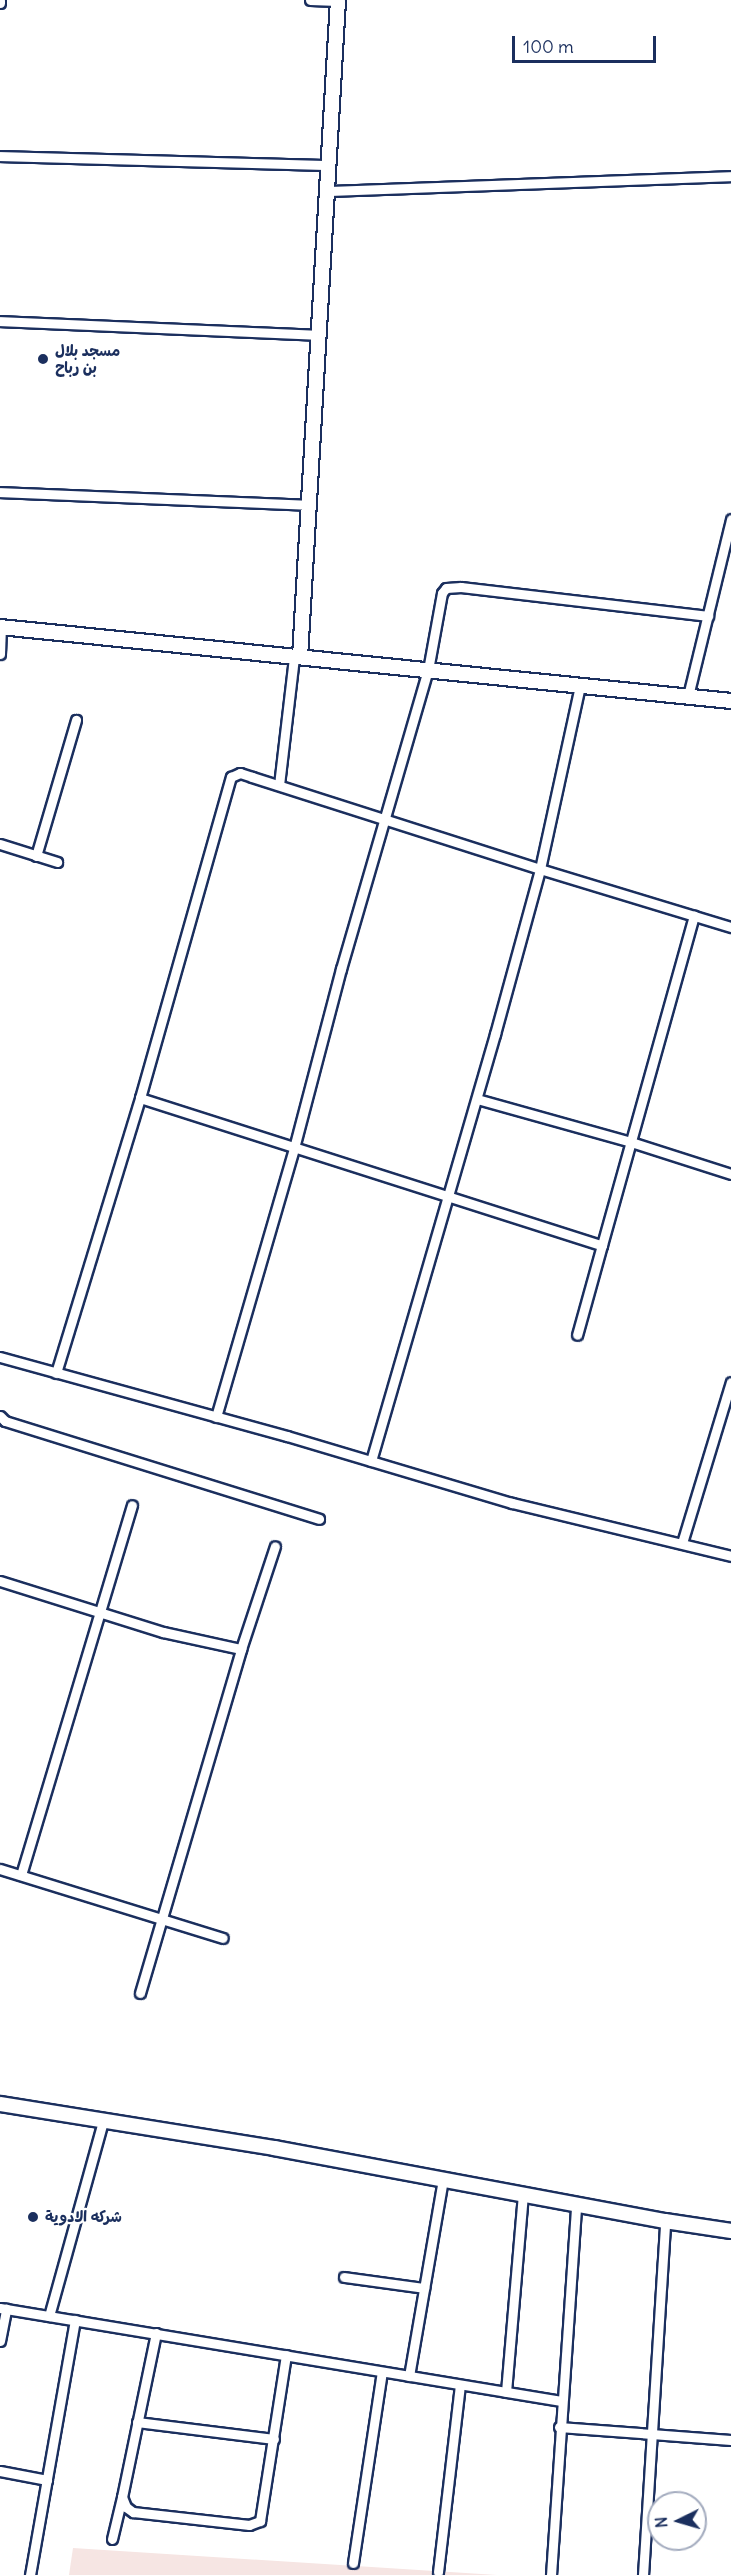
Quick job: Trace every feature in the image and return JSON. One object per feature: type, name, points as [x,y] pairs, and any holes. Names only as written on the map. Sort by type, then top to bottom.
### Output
[{"type":"street","points":[[279,785],[297,657],[338,1],[310,0]]},
{"type":"street","points":[[0,156],[329,165]]},
{"type":"street","points":[[327,191],[731,176]]},
{"type":"street","points":[[0,321],[317,335]]},
{"type":"street","points":[[0,492],[308,505]]},
{"type":"street","points":[[688,696],[731,519]]},
{"type":"street","points":[[216,1417],[428,669],[442,593],[450,587],[708,616]]},
{"type":"street","points":[[0,654],[1,627],[731,701]]},
{"type":"street","points":[[371,1461],[477,1099],[540,869],[580,686]]},
{"type":"street","points":[[36,856],[76,720]]},
{"type":"street","points":[[56,1372],[140,1098],[231,777],[240,773],[540,869],[731,927]]},
{"type":"street","points":[[0,844],[57,862]]},
{"type":"street","points":[[577,1335],[694,915]]},
{"type":"street","points":[[140,1098],[602,1245]]},
{"type":"street","points":[[477,1099],[731,1173]]},
{"type":"street","points":[[0,1357],[512,1503],[731,1556]]},
{"type":"street","points":[[682,1543],[731,1382]]},
{"type":"street","points":[[0,1416],[5,1421],[319,1519]]},
{"type":"street","points":[[21,1875],[132,1505]]},
{"type":"street","points":[[140,1993],[241,1649],[275,1546]]},
{"type":"street","points":[[0,1581],[163,1632],[241,1649]]},
{"type":"street","points":[[0,1869],[224,1938]]},
{"type":"street","points":[[0,2104],[443,2179],[665,2221],[731,2231]]},
{"type":"street","points":[[49,2316],[103,2121]]},
{"type":"street","points":[[409,2376],[443,2179]]},
{"type":"street","points":[[506,2392],[523,2194]]},
{"type":"street","points":[[551,2575],[576,2204]]},
{"type":"street","points":[[643,2575],[665,2221]]},
{"type":"street","points":[[344,2277],[424,2288]]},
{"type":"street","points":[[0,2341],[3,2308],[561,2401]]},
{"type":"street","points":[[30,2575],[75,2320]]},
{"type":"street","points":[[112,2539],[156,2333]]},
{"type":"street","points":[[122,2497],[124,2504],[133,2512],[255,2524],[263,2516],[286,2355]]},
{"type":"street","points":[[353,2563],[382,2372]]},
{"type":"street","points":[[438,2572],[460,2385]]},
{"type":"street","points":[[137,2422],[274,2439]]},
{"type":"street","points":[[560,2427],[731,2440]]},
{"type":"street","points":[[0,2471],[47,2480]]},
{"type":"shaded area","points":[[73,2548],[497,2575],[69,2575]]},
{"type":"place","name":"مسجد بلال بن رباح","points":[[43,359]]},
{"type":"place","name":"شركه الادوية","points":[[33,2217]]}]
